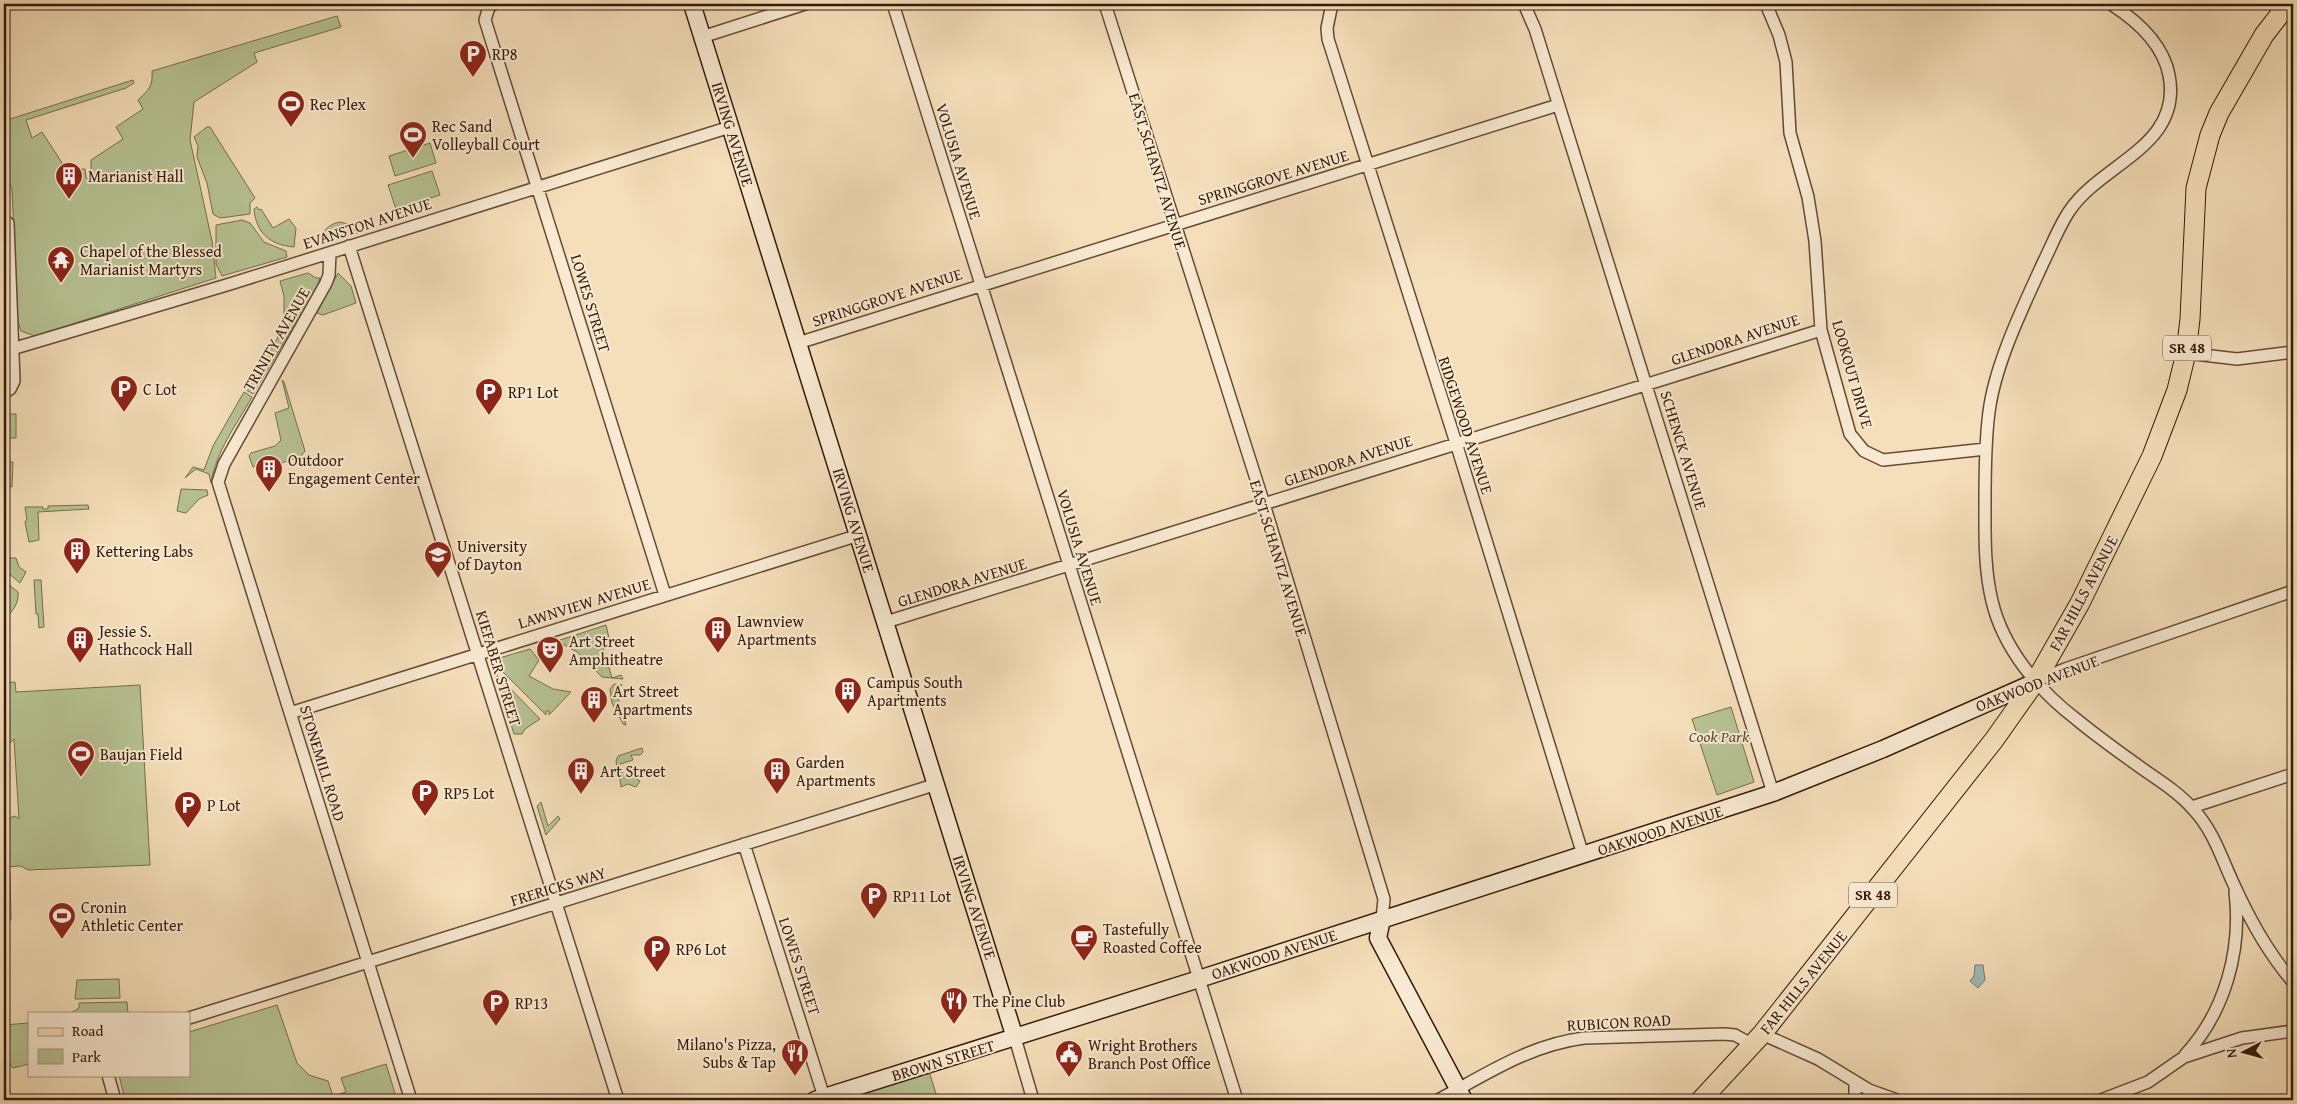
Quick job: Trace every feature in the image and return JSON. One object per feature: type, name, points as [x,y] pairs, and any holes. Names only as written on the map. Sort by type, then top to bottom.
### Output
[{"type":"main road","name":"FAR HILLS AVENUE","points":[[1701,1100],[1757,1039],[1991,745],[2034,682],[2080,603],[2152,456],[2177,390],[2186,353],[2192,294],[2193,215],[2201,162],[2219,113],[2264,35],[2288,4]]},
{"type":"street","name":"LOWES STREET","points":[[494,4],[489,7],[485,20],[666,595]]},
{"type":"street","name":"IRVING AVENUE","points":[[692,4],[1015,1038]]},
{"type":"street","points":[[702,37],[805,4]]},
{"type":"street","name":"VOLUSIA AVENUE","points":[[893,4],[1237,1100]]},
{"type":"street","name":"EAST SCHANTZ AVENUE","points":[[1105,4],[1264,504],[1384,899],[1378,938],[1461,1095]]},
{"type":"street","name":"RIDGEWOOD AVENUE","points":[[1332,4],[1327,28],[1328,39],[1456,443],[1583,855]]},
{"type":"street","name":"SCHENCK AVENUE","points":[[1524,4],[1535,29],[1774,793]]},
{"type":"street","name":"LOOKOUT DRIVE","points":[[1766,4],[1779,35],[1786,62],[1790,133],[1808,197],[1815,241],[1821,330],[1850,434],[1864,452],[1883,460],[1986,449]]},
{"type":"street","points":[[2111,4],[2137,23],[2162,56],[2171,84],[2171,98],[2167,112],[2153,136],[2074,205],[2062,222],[2024,307],[1999,373],[1990,407],[1986,449],[1985,552],[1992,602],[2008,640],[2034,682],[2074,718],[2192,807],[2213,836],[2234,885],[2269,950],[2293,982]]},
{"type":"street","name":"SPRINGGROVE AVENUE","points":[[798,342],[1558,105]]},
{"type":"street","name":"EVANSTON AVENUE","points":[[12,348],[330,253],[730,127]]},
{"type":"street","points":[[4,393],[13,385],[8,223]]},
{"type":"street","name":"KIEFABER STREET","points":[[349,246],[618,1100]]},
{"type":"street","name":"TRINITY AVENUE","points":[[239,437],[326,283],[329,275],[330,253]]},
{"type":"street","name":"GLENDORA AVENUE","points":[[886,622],[1821,330]]},
{"type":"street","points":[[2186,353],[2237,359],[2293,352]]},
{"type":"street","name":"STONEMILL ROAD","points":[[239,437],[221,470],[219,485],[411,1100]]},
{"type":"street","name":"LAWNVIEW AVENUE","points":[[290,713],[858,535]]},
{"type":"street","name":"OAKWOOD AVENUE","points":[[1015,1038],[1774,793],[1884,750],[2065,669],[2293,592]]},
{"type":"street","points":[[2192,807],[2293,774]]},
{"type":"street","name":"FRERICKS WAY","points":[[190,1018],[937,784]]},
{"type":"street","name":"LOWES STREET","points":[[744,844],[820,1099]]},
{"type":"street","points":[[2102,1100],[2148,1082],[2184,1057],[2197,1043],[2223,995],[2230,970],[2236,920],[2234,885]]},
{"type":"street","points":[[2184,1057],[2242,1038],[2293,1031]]},
{"type":"street","name":"RUBICON ROAD","points":[[1438,1100],[1461,1095],[1518,1057],[1562,1041],[1584,1038],[1724,1034],[1757,1039],[1818,1059],[1855,1082],[1897,1100]]},
{"type":"street","points":[[1015,1038],[1033,1100]]},
{"type":"street","name":"BROWN STREET","points":[[820,1099],[1015,1038]]},
{"type":"street","points":[[108,1076],[115,1100]]},
{"type":"street","points":[[1855,1082],[1855,1100]]},
{"type":"green space","points":[[337,16],[341,27],[254,53],[257,62],[194,102],[190,140],[212,241],[216,278],[35,336],[21,331],[18,322],[12,189],[4,172],[4,112],[7,110],[10,119],[133,80],[134,83],[126,88],[26,120],[32,138],[42,132],[66,169],[85,169],[86,178],[91,179],[88,173],[91,171],[91,160],[123,139],[116,127],[143,109],[138,100],[150,87],[152,71]]},
{"type":"green space","points":[[207,127],[210,127],[255,198],[250,203],[250,214],[220,218],[213,214],[207,183],[197,157],[198,146],[194,137]]},
{"type":"green space","name":"Rec Sand Volleyball Court","points":[[430,143],[436,163],[395,176],[389,156]]},
{"type":"green space","points":[[432,171],[440,195],[396,209],[388,185]]},
{"type":"green space","points":[[257,207],[259,210],[261,209],[273,228],[289,219],[296,228],[294,247],[278,244],[261,231],[255,217],[254,209]]},
{"type":"green space","points":[[242,220],[250,223],[264,242],[286,251],[287,257],[222,276],[216,264],[216,225]]},
{"type":"green space","points":[[340,222],[348,224],[357,233],[321,244],[322,236],[326,229]]},
{"type":"green space","points":[[308,273],[316,278],[320,278],[317,287],[253,394],[245,389],[277,339],[282,325],[290,324],[293,320],[284,316],[284,296],[280,281]]},
{"type":"green space","points":[[338,273],[351,286],[356,303],[323,315],[317,313]]},
{"type":"green space","points":[[282,380],[305,451],[300,457],[259,470],[258,466],[253,467],[249,456],[251,453],[275,446],[281,440],[275,413],[289,408]]},
{"type":"green space","points":[[244,392],[252,397],[222,449],[211,483],[209,474],[196,469],[185,478],[193,467],[204,470],[213,446]]},
{"type":"green space","points":[[6,414],[16,414],[16,438],[6,438],[6,432],[10,431],[9,421],[5,421]]},
{"type":"green space","points":[[4,462],[13,462],[12,487],[4,483]]},
{"type":"green space","points":[[181,489],[207,490],[208,495],[199,499],[186,513],[177,511]]},
{"type":"green space","points":[[88,505],[89,509],[38,512],[39,540],[29,542],[25,522],[27,519],[25,507],[43,507],[43,509],[48,509],[48,506]]},
{"type":"green space","points":[[4,558],[16,558],[19,567],[26,572],[20,583],[7,572]]},
{"type":"green space","points":[[34,580],[41,580],[44,627],[39,628],[38,614],[36,614]]},
{"type":"green space","points":[[4,581],[18,592],[16,603],[6,618],[4,617]]},
{"type":"green space","points":[[606,625],[609,638],[601,641],[612,678],[602,677],[577,652],[557,641]]},
{"type":"green space","points":[[530,649],[539,660],[529,676],[553,689],[571,692],[549,715],[549,711],[546,711],[546,715],[494,663],[496,659]]},
{"type":"green space","points":[[495,673],[540,719],[525,729],[522,734],[514,734]]},
{"type":"green space","points":[[621,675],[623,679],[612,678]]},
{"type":"green space","name":"Baujan Field","points":[[15,682],[16,692],[140,685],[150,865],[28,870],[21,866],[4,867],[4,820],[15,816],[19,819],[14,739],[9,744],[4,741],[4,683]]},
{"type":"green space","points":[[614,684],[622,685],[615,688],[626,725],[623,724],[612,703],[610,689]]},
{"type":"green space","name":"Cook Park","points":[[1731,707],[1754,782],[1717,795],[1692,719]]},
{"type":"green space","points":[[642,748],[643,752],[640,755],[631,755],[633,760],[620,764],[621,769],[618,770],[616,761],[618,756]]},
{"type":"green space","points":[[622,772],[624,777],[637,773],[635,778],[640,781],[636,787],[628,784],[621,787],[619,773]]},
{"type":"green space","points":[[541,802],[548,826],[558,816],[560,819],[546,835],[537,806]]},
{"type":"green space","points":[[10,872],[11,920],[8,920],[4,933],[4,873]]},
{"type":"green space","points":[[4,963],[6,963],[8,1003],[5,1004],[6,1020],[4,1018]]},
{"type":"green space","points":[[119,979],[120,998],[75,999],[77,980]]},
{"type":"green space","points":[[127,1002],[128,1012],[73,1012],[79,1008],[79,1003]]},
{"type":"green space","points":[[277,1005],[297,1063],[309,1075],[328,1081],[333,1096],[346,1092],[341,1078],[386,1064],[397,1100],[125,1100],[119,1076],[190,1076],[190,1032]]},
{"type":"green space","points":[[28,1023],[28,1064],[13,1068],[9,1063],[5,1063],[4,1025]]},
{"type":"green space","points":[[927,1065],[938,1100],[815,1100]]},
{"type":"water","points":[[1975,965],[1983,965],[1985,980],[1978,988],[1970,981],[1974,976]]},
{"type":"place","name":"RP8","points":[[473,78]]},
{"type":"place","name":"Rec Plex","points":[[291,128]]},
{"type":"place","name":"Rec Sand Volleyball Court","points":[[413,159]]},
{"type":"place","name":"Marianist Hall","points":[[69,200]]},
{"type":"place","name":"Chapel of the Blessed Marianist Martyrs","points":[[61,284]]},
{"type":"place","name":"C Lot","points":[[124,413]]},
{"type":"place","name":"RP1 Lot","points":[[489,416]]},
{"type":"place","name":"Outdoor Engagement Center","points":[[269,493]]},
{"type":"place","name":"Kettering Labs","points":[[77,575]]},
{"type":"place","name":"University of Dayton","points":[[438,579]]},
{"type":"place","name":"Lawnview Apartments","points":[[718,654]]},
{"type":"place","name":"Jessie S. Hathcock Hall","points":[[80,664]]},
{"type":"place","name":"Art Street Amphitheatre","points":[[550,674]]},
{"type":"place","name":"Campus South Apartments","points":[[848,715]]},
{"type":"place","name":"Art Street Apartments","points":[[594,724]]},
{"type":"place","name":"Baujan Field","points":[[81,778]]},
{"type":"place","name":"Art Street","points":[[581,795]]},
{"type":"place","name":"Garden Apartments","points":[[777,795]]},
{"type":"place","name":"RP5 Lot","points":[[425,817]]},
{"type":"place","name":"P Lot","points":[[188,829]]},
{"type":"place","name":"RP11 Lot","points":[[874,920]]},
{"type":"place","name":"Cronin Athletic Center","points":[[62,940]]},
{"type":"place","name":"Tastefully Roasted Coffee","points":[[1084,962]]},
{"type":"place","name":"RP6 Lot","points":[[657,973]]},
{"type":"place","name":"The Pine Club","points":[[954,1025]]},
{"type":"place","name":"RP13","points":[[496,1027]]},
{"type":"place","name":"Milano's Pizza, Subs & Tap","points":[[795,1077]]},
{"type":"place","name":"Wright Brothers Branch Post Office","points":[[1069,1078]]}]
